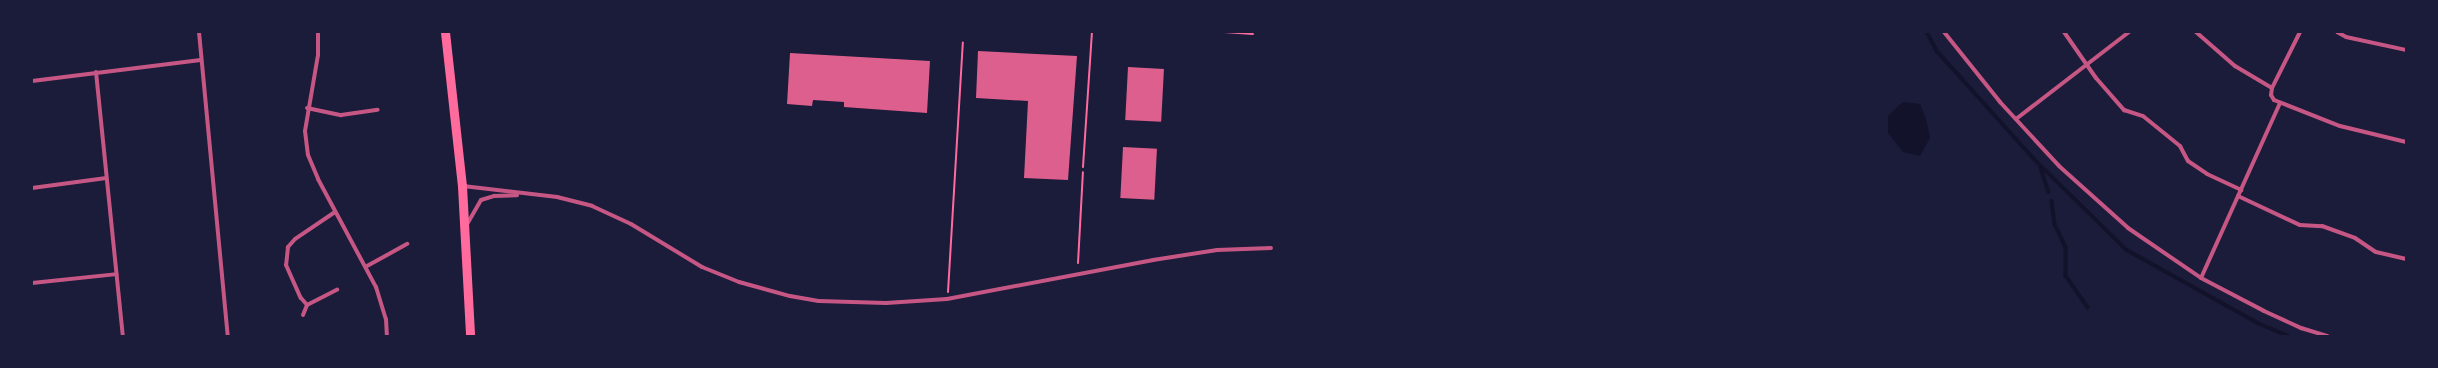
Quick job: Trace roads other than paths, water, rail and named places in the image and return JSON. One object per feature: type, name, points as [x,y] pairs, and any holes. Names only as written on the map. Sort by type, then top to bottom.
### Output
[{"type":"main road","points":[[445,32],[462,186],[470,336]]},
{"type":"street","points":[[199,32],[228,336]]},
{"type":"street","points":[[318,32],[318,55],[307,108],[305,131],[308,155],[335,212],[367,266],[382,302],[387,336]]},
{"type":"street","points":[[1944,32],[2016,119],[2086,193],[2154,247],[2201,278],[2264,311],[2301,328],[2328,336]]},
{"type":"street","points":[[2064,32],[2087,64],[2124,110],[2143,116],[2180,146],[2188,161],[2207,174],[2241,190]]},
{"type":"street","points":[[2016,119],[2129,32]]},
{"type":"street","points":[[2196,32],[2235,66],[2272,88]]},
{"type":"street","points":[[2300,32],[2272,88],[2271,95],[2280,103],[2340,126],[2406,142]]},
{"type":"street","points":[[2337,32],[2346,37],[2406,50]]},
{"type":"street","points":[[32,81],[201,60]]},
{"type":"street","points":[[96,72],[123,336]]},
{"type":"street","points":[[2201,278],[2280,103]]},
{"type":"street","points":[[307,108],[341,115],[378,110]]},
{"type":"street","points":[[32,188],[106,178]]},
{"type":"street","points":[[462,186],[532,194],[592,206],[630,224],[702,267],[739,282],[790,296],[819,301],[886,303],[947,299],[1153,260],[1217,250],[1271,248]]},
{"type":"street","points":[[464,231],[481,200],[494,196],[532,194]]},
{"type":"street","points":[[2238,196],[2300,225],[2322,226],[2355,238],[2376,252],[2406,259]]},
{"type":"street","points":[[307,306],[288,271],[288,247],[303,233],[335,212]]},
{"type":"street","points":[[367,266],[407,244]]},
{"type":"street","points":[[32,283],[116,274]]},
{"type":"street","points":[[303,315],[307,306],[337,290]]},
{"type":"waterway","points":[[1927,32],[1937,51],[2037,162],[2127,250],[2260,324],[2288,336]]},
{"type":"waterway","points":[[2041,168],[2049,192]]},
{"type":"waterway","points":[[2052,201],[2055,224],[2066,248],[2066,276],[2088,307]]}]
